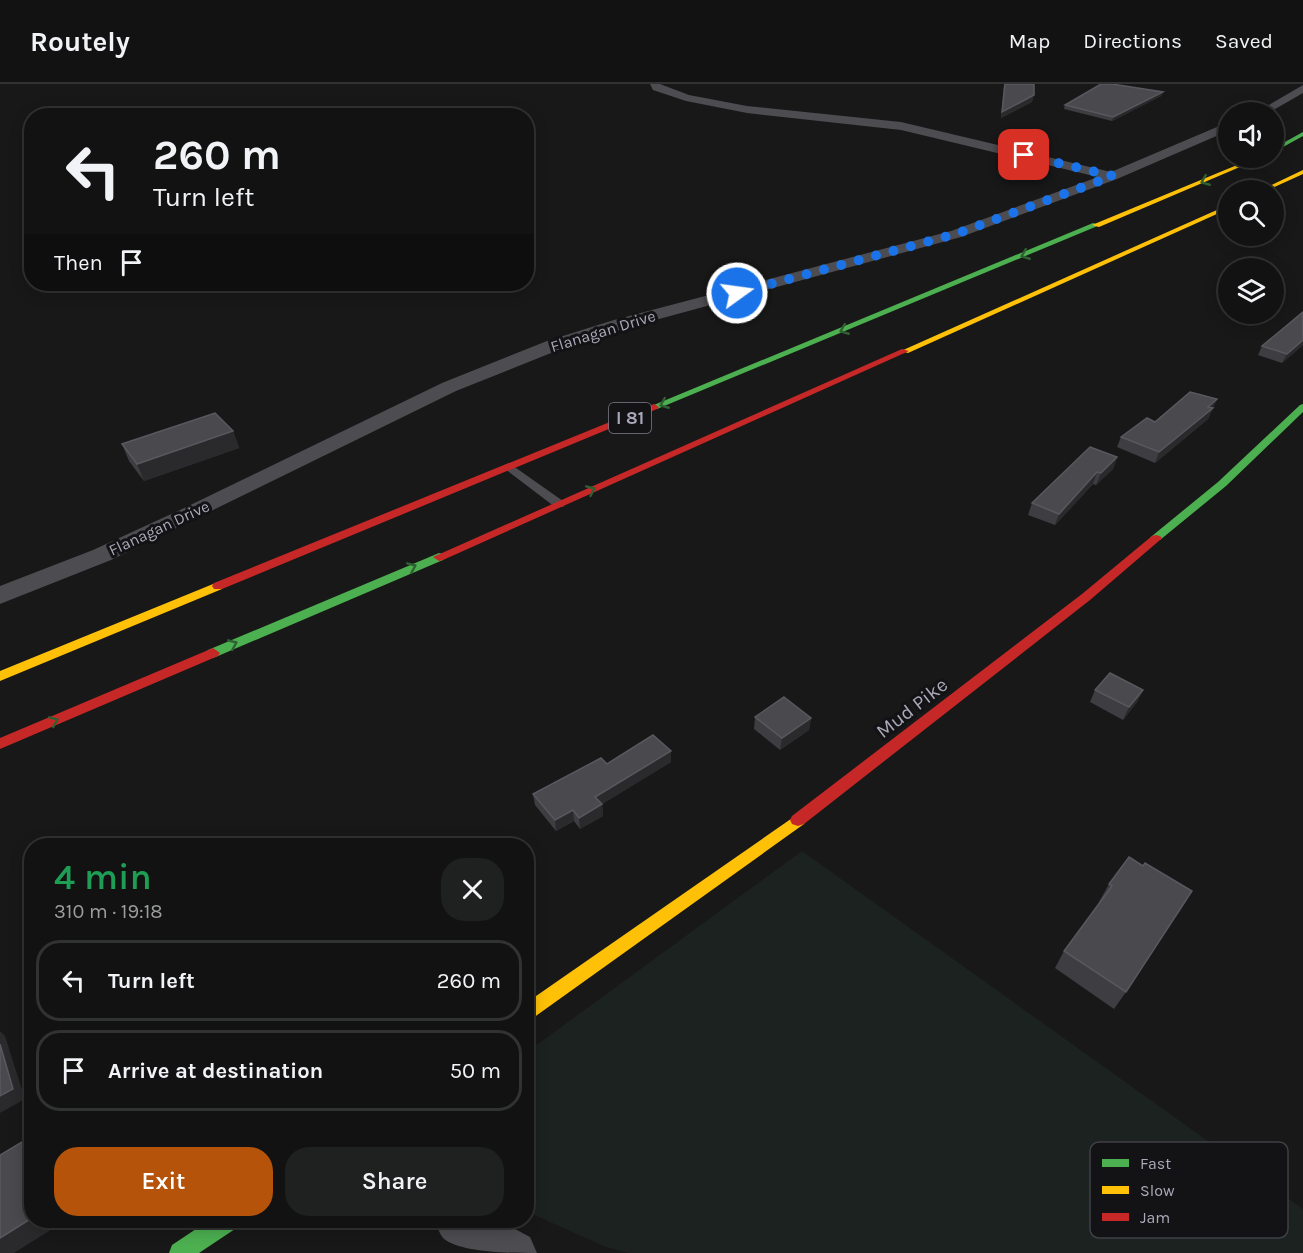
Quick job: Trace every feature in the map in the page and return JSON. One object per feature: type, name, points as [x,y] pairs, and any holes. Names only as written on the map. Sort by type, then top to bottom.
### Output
[{"type":"main road","points":[[1284,144],[1303,134]]},
{"type":"main road","name":"I 81","points":[[0,676],[1234,168]]},
{"type":"main road","points":[[1284,181],[1303,172]]},
{"type":"main road","name":"I 81","points":[[0,744],[559,504],[1218,211]]},
{"type":"main road","name":"Mud Pike","points":[[534,1008],[815,808],[1086,597],[1222,484],[1303,407]]},
{"type":"main road","points":[[180,1253],[216,1228]]},
{"type":"street","points":[[655,84],[657,88],[683,98],[727,107],[871,120],[1113,176]]},
{"type":"street","points":[[1280,102],[1303,88]]},
{"type":"street","name":"Flanagan Drive","points":[[0,596],[102,555],[449,387],[507,363],[620,324],[956,234],[1113,176],[1218,131]]},
{"type":"street","points":[[466,1228],[514,1253]]},
{"type":"lane","points":[[509,467],[559,504]]},
{"type":"shaded area","points":[[802,851],[1209,1142],[1090,1142],[1090,1238],[1288,1238],[1288,1198],[1303,1209],[1303,1253],[629,1253],[606,1247],[534,1215],[534,1047]]},
{"type":"building","points":[[1005,84],[1034,84],[1034,95],[1002,112]]},
{"type":"building","points":[[1101,84],[1163,92],[1113,117],[1065,105]]},
{"type":"building","points":[[1303,312],[1303,340],[1287,354],[1262,346]]},
{"type":"building","points":[[1190,392],[1217,399],[1208,407],[1213,408],[1159,452],[1121,437],[1147,418],[1155,422]]},
{"type":"building","points":[[215,413],[233,431],[137,464],[122,444]]},
{"type":"building","points":[[1090,447],[1117,457],[1101,473],[1097,472],[1059,514],[1032,503]]},
{"type":"building","points":[[1110,673],[1143,690],[1129,707],[1095,690]]},
{"type":"building","points":[[784,697],[811,718],[782,738],[755,717]]},
{"type":"building","points":[[653,735],[671,751],[595,797],[602,804],[579,818],[573,810],[555,820],[533,794],[601,758],[607,764]]},
{"type":"building","points":[[1129,857],[1143,866],[1145,863],[1192,891],[1126,992],[1064,951],[1112,886],[1109,884]]},
{"type":"building","points":[[0,1044],[13,1089],[0,1096]]},
{"type":"building","points":[[24,1141],[24,1223],[0,1238],[0,1155]]},
{"type":"traffic: fast","points":[[1284,144],[1303,134]]},
{"type":"traffic: fast","points":[[654,407],[1096,225]]},
{"type":"traffic: fast","points":[[1156,538],[1222,484],[1303,407]]},
{"type":"traffic: fast","points":[[213,653],[439,557]]},
{"type":"traffic: fast","points":[[180,1253],[217,1228]]},
{"type":"traffic: slow","points":[[1096,225],[1234,168]]},
{"type":"traffic: slow","points":[[1284,181],[1303,172]]},
{"type":"traffic: slow","points":[[905,351],[1218,211]]},
{"type":"traffic: slow","points":[[0,676],[218,586]]},
{"type":"traffic: slow","points":[[534,1008],[798,820]]},
{"type":"traffic: jam","points":[[439,557],[905,351]]},
{"type":"traffic: jam","points":[[218,586],[654,407]]},
{"type":"traffic: jam","points":[[798,820],[1086,597],[1156,538]]},
{"type":"traffic: jam","points":[[0,744],[213,653]]},
{"type":"route","points":[[737,293],[956,234],[1113,176],[1024,155]]}]
